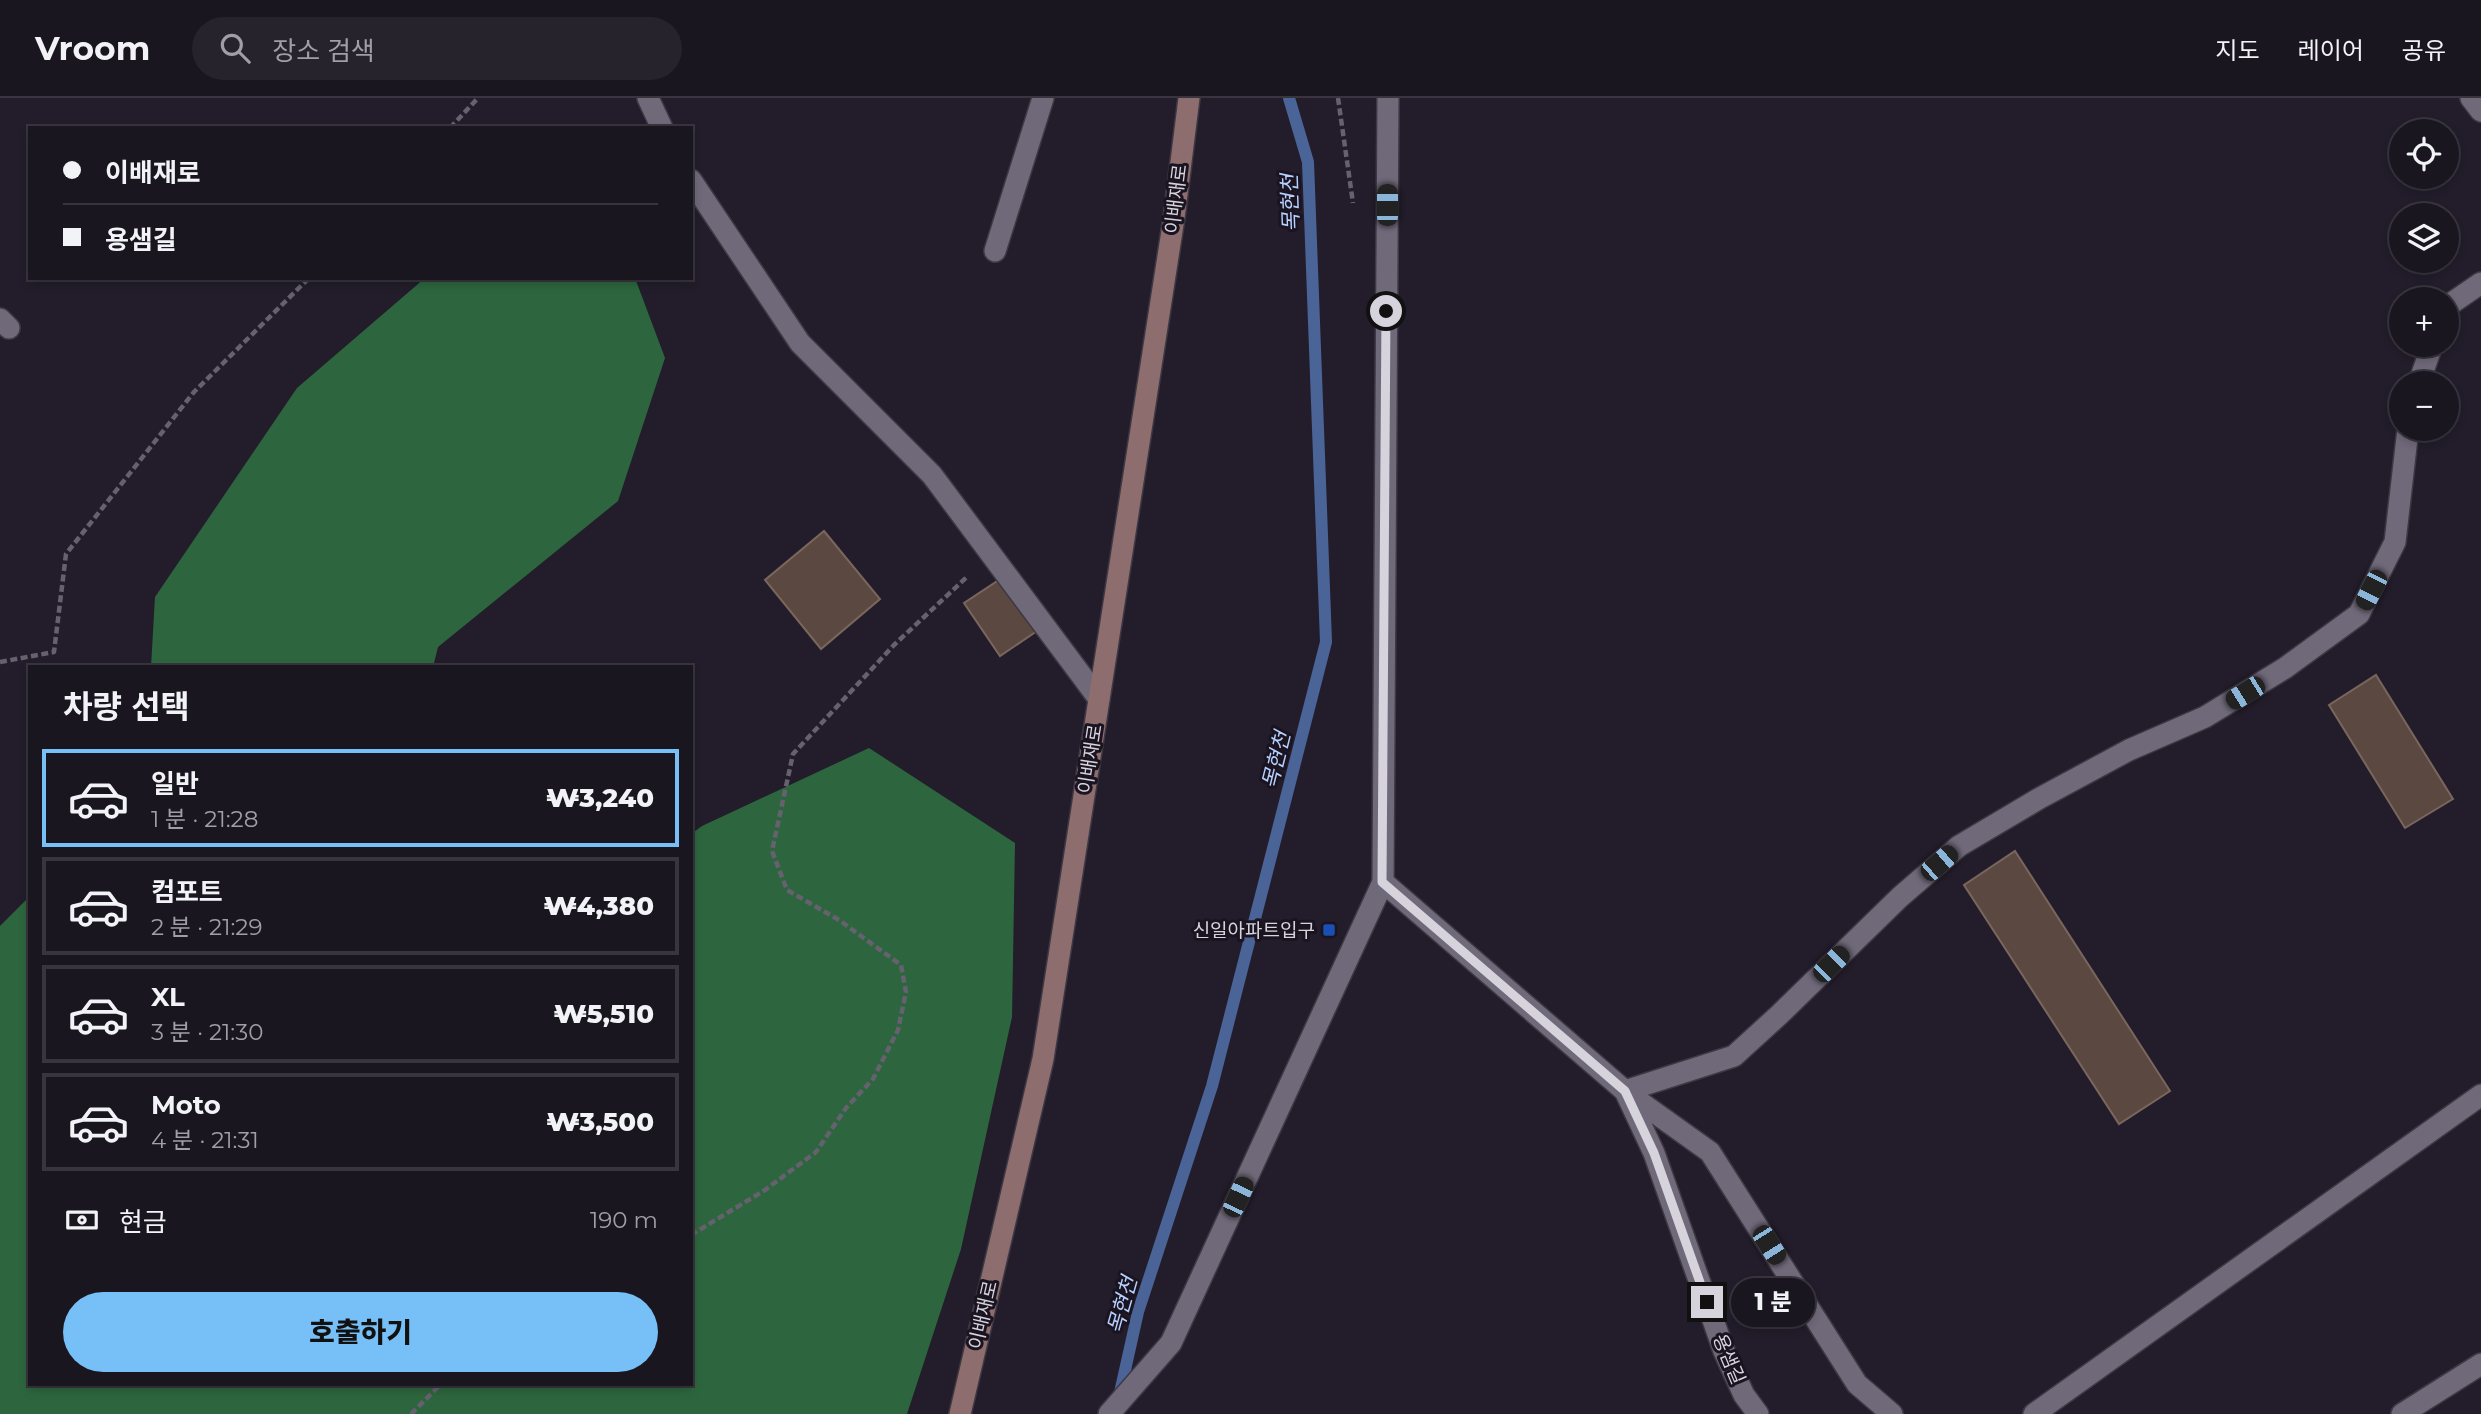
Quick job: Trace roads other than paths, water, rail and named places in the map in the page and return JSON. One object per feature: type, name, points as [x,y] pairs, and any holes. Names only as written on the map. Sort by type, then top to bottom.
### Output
[{"type":"main road","name":"이배재로","points":[[960,1414],[1043,1059],[1174,218],[1189,98]]},
{"type":"street","points":[[648,98],[662,126]]},
{"type":"street","points":[[995,251],[1043,98]]},
{"type":"street","points":[[1109,1414],[1171,1343],[1382,882],[1388,98]]},
{"type":"street","points":[[2471,98],[2481,111]]},
{"type":"street","points":[[693,183],[800,343],[932,475],[1099,699]]},
{"type":"street","points":[[2459,298],[2481,283]]},
{"type":"street","points":[[1625,1091],[1734,1056],[1900,897],[1959,846],[2129,750],[2205,717],[2285,668],[2359,614],[2395,542],[2407,441]]},
{"type":"street","name":"용샘길","points":[[1382,882],[1625,1091],[1654,1153],[1724,1351],[1744,1395],[1758,1414]]},
{"type":"street","points":[[1625,1091],[1710,1152],[1857,1384],[1892,1414]]},
{"type":"street","points":[[2034,1414],[2481,1095]]},
{"type":"street","points":[[2402,1414],[2481,1364]]},
{"type":"waterway","name":"목현천","points":[[1119,1397],[1138,1312],[1212,1086],[1326,642],[1308,162],[1289,98]]},
{"type":"place","name":"신일아파트입구","points":[[1329,930]]}]
